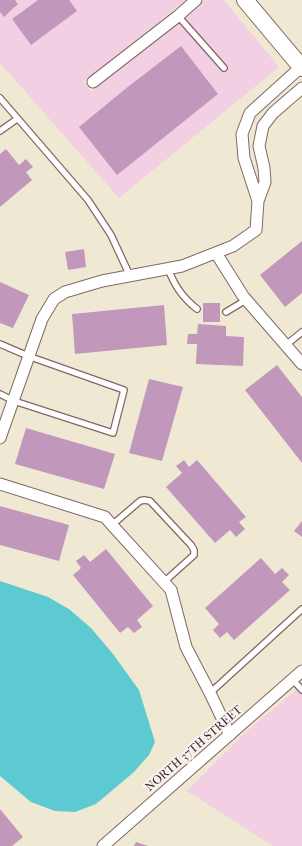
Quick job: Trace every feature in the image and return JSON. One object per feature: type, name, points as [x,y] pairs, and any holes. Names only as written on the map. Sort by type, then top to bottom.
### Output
[{"type":"main road","points":[[245,0],[302,67]]},
{"type":"street","points":[[93,82],[178,16],[196,0]]},
{"type":"street","points":[[258,201],[244,158],[242,134],[250,113],[302,67]]},
{"type":"street","points":[[0,438],[42,319],[54,299],[64,292],[94,283],[182,266],[233,246],[256,230],[258,201],[265,182],[264,168],[259,146],[262,126],[273,113],[302,88]]},
{"type":"street","points":[[216,253],[246,300],[302,364]]},
{"type":"street","points":[[0,484],[105,517],[171,590],[186,647],[230,735]]},
{"type":"street","name":"NORTH 37TH STREET","points":[[103,846],[302,672]]},
{"type":"lane","points":[[178,16],[224,68]]},
{"type":"lane","points":[[0,98],[88,200],[111,235],[130,276]]},
{"type":"lane","points":[[0,131],[17,119]]},
{"type":"lane","points":[[168,269],[180,293],[197,309]]},
{"type":"lane","points":[[226,312],[246,300]]},
{"type":"lane","points":[[286,345],[302,332]]},
{"type":"lane","points":[[0,344],[28,356],[124,390],[112,433],[14,401],[0,394]]},
{"type":"lane","points":[[112,525],[140,501],[150,501],[191,545],[194,550],[194,555],[164,582]]},
{"type":"lane","points":[[210,693],[302,609]]},
{"type":"lane","points":[[293,680],[302,690]]},
{"type":"shaded area","points":[[0,0],[186,0],[84,81],[91,92],[182,21],[205,0],[224,0],[279,67],[119,198],[0,63]]},
{"type":"shaded area","points":[[302,685],[302,846],[273,846],[187,791],[247,731]]},
{"type":"water","points":[[0,581],[48,597],[69,609],[91,628],[113,654],[139,690],[155,742],[149,755],[134,772],[96,804],[75,812],[55,811],[31,802],[0,776]]},
{"type":"building","points":[[0,0],[15,0],[18,4],[4,17],[0,12]]},
{"type":"building","points":[[38,0],[69,0],[77,11],[31,45],[12,19]]},
{"type":"building","points":[[181,46],[218,94],[117,175],[79,127]]},
{"type":"building","points":[[6,149],[19,165],[26,159],[33,167],[26,172],[32,180],[0,207],[0,154]]},
{"type":"building","points":[[302,241],[302,293],[285,307],[260,275]]},
{"type":"building","points":[[84,249],[86,267],[68,270],[65,252]]},
{"type":"building","points":[[0,282],[29,295],[13,328],[0,323]]},
{"type":"building","points":[[203,303],[220,303],[220,322],[203,322]]},
{"type":"building","points":[[164,305],[167,345],[75,354],[72,314]]},
{"type":"building","points":[[198,324],[226,326],[226,336],[244,337],[243,366],[196,364],[197,344],[187,344],[188,334],[197,334]]},
{"type":"building","points":[[277,365],[302,397],[302,463],[245,390]]},
{"type":"building","points":[[149,379],[183,387],[162,461],[129,453]]},
{"type":"building","points":[[26,428],[115,454],[104,489],[15,464]]},
{"type":"building","points":[[184,460],[189,467],[197,460],[246,517],[239,522],[245,529],[236,537],[230,530],[215,543],[166,487],[182,473],[176,466]]},
{"type":"building","points":[[0,506],[69,525],[59,561],[0,545]]},
{"type":"building","points":[[302,521],[302,537],[294,531]]},
{"type":"building","points":[[106,549],[153,606],[137,620],[142,627],[134,633],[128,627],[120,633],[73,575],[81,568],[76,561],[84,555],[90,562]]},
{"type":"building","points":[[261,558],[275,574],[282,568],[289,575],[282,582],[290,590],[234,640],[227,632],[220,638],[213,630],[219,624],[205,608]]},
{"type":"building","points":[[0,809],[23,837],[12,846],[0,846]]},
{"type":"building","points":[[136,842],[148,846],[134,846]]}]
